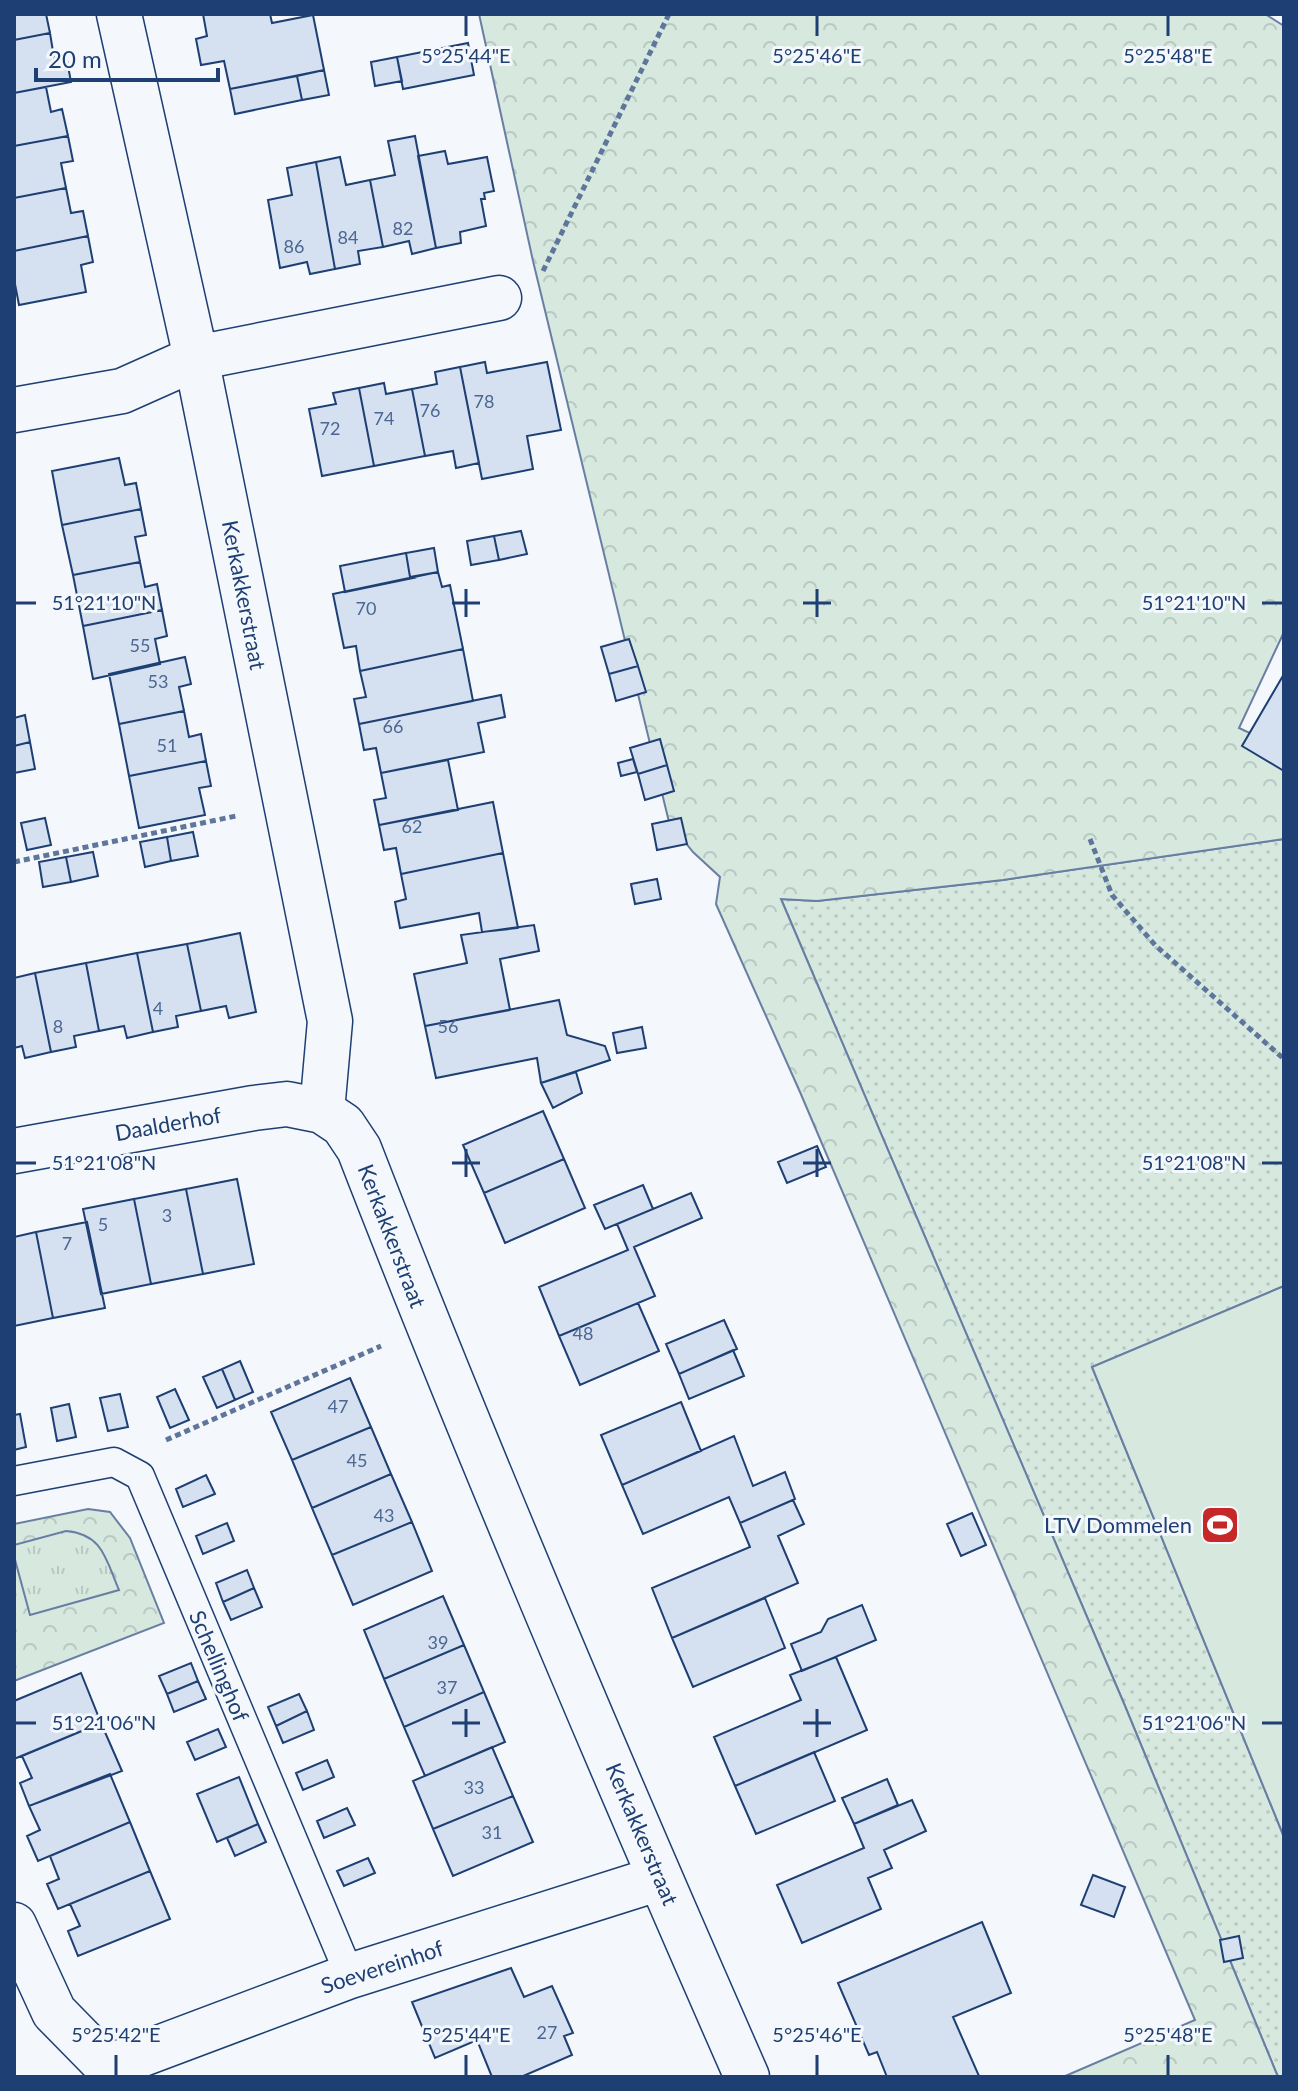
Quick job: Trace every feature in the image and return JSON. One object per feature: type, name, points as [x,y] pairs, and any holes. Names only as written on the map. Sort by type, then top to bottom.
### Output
[{"type":"street","name":"Kerkakkerstraat","points":[[119,14],[196,358],[330,1021],[322,1111],[343,1125],[359,1149],[427,1325],[747,2077]]},
{"type":"street","points":[[14,410],[122,391],[196,358],[499,298]]},
{"type":"street","name":"Daalderhof","points":[[14,1151],[254,1108],[287,1104],[322,1111]]},
{"type":"street","name":"Soevereinhof","points":[[14,1925],[54,2012],[110,2072],[350,1976],[660,1878]]},
{"type":"lane","points":[[14,1481],[114,1462]]},
{"type":"lane","name":"Schellinghof","points":[[114,1462],[140,1476],[350,1976]]},
{"type":"path","points":[[541,275],[669,14]]},
{"type":"path","points":[[14,862],[287,806]]},
{"type":"path","points":[[1090,839],[1112,895],[1155,945],[1284,1059]]},
{"type":"path","points":[[114,1462],[427,1325]]},
{"type":"green space","points":[[479,14],[1265,14],[1284,26],[1284,632],[1239,728],[1284,749],[1284,839],[1003,880],[817,901],[781,899],[1125,1706],[1278,2077],[1063,2077],[1195,2020],[800,1092],[716,904],[720,877],[693,852],[669,822],[533,261]]},
{"type":"green space","points":[[1284,839],[1284,1286],[1092,1367],[1284,1837],[1284,2077],[1278,2077],[1125,1706],[781,899],[817,901],[1003,880]]},
{"type":"green space","name":"LTV Dommelen","points":[[1284,1286],[1284,1837],[1092,1367]]},
{"type":"green space","points":[[88,1509],[110,1512],[130,1538],[164,1623],[14,1681],[14,1524]]},
{"type":"green space","points":[[66,1531],[88,1537],[96,1543],[119,1590],[30,1615],[14,1556],[14,1545]]},
{"type":"building","points":[[14,14],[46,14],[50,33],[14,40]]},
{"type":"building","points":[[203,14],[270,14],[272,23],[313,15],[324,70],[230,89],[224,61],[201,65],[196,39],[207,36]]},
{"type":"building","points":[[50,33],[54,58],[66,55],[71,82],[14,93],[14,40]]},
{"type":"building","points":[[468,43],[474,75],[403,89],[397,57]]},
{"type":"building","points":[[397,57],[402,81],[375,86],[371,62]]},
{"type":"building","points":[[324,70],[329,95],[302,100],[297,76]]},
{"type":"building","points":[[297,76],[302,100],[235,114],[230,89]]},
{"type":"building","points":[[46,87],[51,112],[62,109],[68,136],[14,146],[14,93]]},
{"type":"building","points":[[68,136],[73,161],[61,163],[66,188],[14,198],[14,146]]},
{"type":"building","points":[[415,136],[436,248],[412,254],[409,241],[383,247],[370,180],[395,175],[388,141]]},
{"type":"building","points":[[445,151],[448,164],[487,157],[494,191],[484,193],[485,199],[481,199],[486,226],[460,232],[461,243],[436,248],[418,156]]},
{"type":"building","points":[[340,157],[346,185],[370,180],[383,247],[358,251],[360,264],[335,269],[316,162]]},
{"type":"building","points":[[316,162],[335,269],[310,274],[307,262],[280,268],[268,200],[292,195],[287,168]]},
{"type":"building","points":[[66,188],[71,213],[83,211],[88,236],[14,251],[14,198]]},
{"type":"building","points":[[88,236],[93,262],[81,265],[86,292],[19,305],[14,279],[14,251]]},
{"type":"building","points":[[485,362],[487,373],[547,362],[561,430],[527,436],[533,469],[482,479],[460,367]]},
{"type":"building","points":[[460,367],[479,463],[456,468],[453,451],[425,456],[412,389],[437,384],[435,372]]},
{"type":"building","points":[[384,383],[386,394],[412,389],[425,456],[374,466],[359,388]]},
{"type":"building","points":[[359,388],[374,466],[322,476],[309,409],[336,404],[333,393]]},
{"type":"building","points":[[119,458],[125,485],[136,483],[141,509],[62,525],[52,471]]},
{"type":"building","points":[[141,509],[146,535],[135,537],[140,562],[73,575],[62,525]]},
{"type":"building","points":[[521,531],[527,554],[499,560],[494,536]]},
{"type":"building","points":[[494,536],[499,560],[471,565],[467,541]]},
{"type":"building","points":[[434,548],[438,572],[410,577],[406,553]]},
{"type":"building","points":[[406,553],[410,577],[413,578],[345,592],[340,566]]},
{"type":"building","points":[[140,562],[145,587],[157,584],[162,610],[83,626],[73,575]]},
{"type":"building","points":[[438,572],[442,587],[450,585],[463,649],[360,671],[356,646],[344,648],[333,594]]},
{"type":"building","points":[[162,610],[167,636],[155,639],[160,664],[93,679],[83,626]]},
{"type":"building","points":[[629,639],[638,666],[609,674],[601,647]]},
{"type":"building","points":[[463,649],[473,701],[359,724],[354,699],[366,697],[360,671]]},
{"type":"building","points":[[185,657],[191,684],[179,687],[184,711],[119,724],[109,674]]},
{"type":"building","points":[[638,666],[646,692],[616,701],[609,674]]},
{"type":"building","points":[[1284,674],[1284,771],[1242,746]]},
{"type":"building","points":[[501,695],[505,717],[478,723],[484,752],[381,773],[376,748],[364,750],[359,724]]},
{"type":"building","points":[[184,711],[189,737],[201,734],[206,761],[129,776],[119,724]]},
{"type":"building","points":[[25,715],[30,742],[14,746],[14,718]]},
{"type":"building","points":[[660,739],[667,765],[638,774],[630,748]]},
{"type":"building","points":[[30,742],[35,769],[14,773],[14,746]]},
{"type":"building","points":[[633,759],[637,772],[621,776],[618,763]]},
{"type":"building","points":[[448,760],[458,810],[379,825],[374,800],[386,798],[381,773]]},
{"type":"building","points":[[206,761],[211,786],[199,788],[205,815],[139,828],[129,776]]},
{"type":"building","points":[[667,765],[674,791],[645,800],[638,774]]},
{"type":"building","points":[[493,802],[503,853],[401,874],[396,848],[384,850],[379,825]]},
{"type":"building","points":[[45,818],[51,845],[27,850],[21,823]]},
{"type":"building","points":[[681,818],[687,844],[657,850],[652,824]]},
{"type":"building","points":[[193,832],[198,856],[171,861],[167,837]]},
{"type":"building","points":[[167,837],[171,861],[145,867],[140,842]]},
{"type":"building","points":[[93,852],[98,876],[71,882],[66,857]]},
{"type":"building","points":[[503,853],[518,928],[482,932],[479,913],[400,928],[395,902],[406,899],[401,874]]},
{"type":"building","points":[[66,857],[71,882],[43,887],[39,862]]},
{"type":"building","points":[[657,879],[661,899],[635,904],[631,884]]},
{"type":"building","points":[[534,925],[539,951],[500,959],[510,1010],[425,1026],[414,974],[467,963],[461,935]]},
{"type":"building","points":[[240,933],[256,1012],[229,1018],[226,1006],[201,1011],[187,944]]},
{"type":"building","points":[[187,944],[201,1011],[176,1016],[178,1027],[153,1032],[137,953]]},
{"type":"building","points":[[137,953],[153,1032],[127,1038],[124,1026],[99,1031],[86,963]]},
{"type":"building","points":[[86,963],[99,1031],[74,1036],[76,1047],[51,1052],[35,973]]},
{"type":"building","points":[[35,973],[51,1052],[25,1058],[22,1046],[14,1048],[14,978]]},
{"type":"building","points":[[559,1000],[567,1035],[605,1046],[610,1060],[541,1083],[537,1058],[436,1078],[425,1026]]},
{"type":"building","points":[[642,1027],[646,1048],[617,1053],[613,1033]]},
{"type":"building","points":[[576,1072],[582,1093],[553,1108],[541,1083]]},
{"type":"building","points":[[543,1111],[564,1159],[484,1193],[463,1145]]},
{"type":"building","points":[[817,1146],[826,1167],[787,1183],[778,1162]]},
{"type":"building","points":[[564,1159],[585,1208],[505,1243],[484,1193]]},
{"type":"building","points":[[237,1179],[254,1264],[203,1274],[186,1189]]},
{"type":"building","points":[[643,1185],[653,1209],[605,1229],[594,1205]]},
{"type":"building","points":[[186,1189],[203,1274],[151,1284],[134,1199]]},
{"type":"building","points":[[691,1193],[702,1218],[634,1247],[655,1296],[559,1336],[539,1287],[628,1250],[617,1224]]},
{"type":"building","points":[[134,1199],[151,1284],[101,1294],[83,1209]]},
{"type":"building","points":[[87,1222],[105,1308],[53,1318],[36,1232]]},
{"type":"building","points":[[36,1232],[53,1318],[14,1326],[14,1237]]},
{"type":"building","points":[[638,1303],[659,1351],[580,1385],[559,1336]]},
{"type":"building","points":[[724,1320],[737,1349],[679,1374],[666,1344]]},
{"type":"building","points":[[733,1350],[744,1376],[689,1399],[679,1374]]},
{"type":"building","points":[[240,1361],[253,1392],[235,1400],[222,1369]]},
{"type":"building","points":[[222,1369],[235,1400],[217,1408],[203,1377]]},
{"type":"building","points":[[350,1378],[371,1427],[292,1460],[271,1412]]},
{"type":"building","points":[[175,1389],[189,1420],[170,1428],[157,1397]]},
{"type":"building","points":[[120,1394],[128,1427],[108,1431],[100,1398]]},
{"type":"building","points":[[681,1402],[701,1451],[622,1485],[601,1435]]},
{"type":"building","points":[[69,1404],[76,1437],[57,1441],[51,1408]]},
{"type":"building","points":[[20,1414],[26,1447],[14,1450],[14,1415]]},
{"type":"building","points":[[371,1427],[391,1474],[312,1508],[292,1460]]},
{"type":"building","points":[[734,1436],[753,1486],[785,1472],[795,1499],[740,1523],[729,1497],[643,1534],[622,1485]]},
{"type":"building","points":[[391,1474],[412,1522],[332,1555],[312,1508]]},
{"type":"building","points":[[206,1475],[215,1494],[183,1507],[176,1489]]},
{"type":"building","points":[[793,1500],[804,1524],[778,1536],[798,1583],[672,1638],[652,1588],[750,1547],[740,1523]]},
{"type":"building","points":[[972,1513],[986,1545],[961,1556],[947,1524]]},
{"type":"building","points":[[412,1522],[432,1571],[353,1605],[332,1555]]},
{"type":"building","points":[[227,1523],[234,1541],[203,1554],[196,1536]]},
{"type":"building","points":[[247,1570],[254,1588],[223,1602],[216,1583]]},
{"type":"building","points":[[254,1588],[262,1607],[231,1620],[223,1602]]},
{"type":"building","points":[[443,1596],[464,1645],[384,1679],[364,1630]]},
{"type":"building","points":[[765,1598],[785,1648],[693,1687],[672,1638]]},
{"type":"building","points":[[862,1605],[876,1640],[802,1671],[791,1644],[821,1632],[828,1619]]},
{"type":"building","points":[[464,1645],[484,1692],[404,1727],[384,1679]]},
{"type":"building","points":[[836,1657],[867,1730],[735,1786],[714,1737],[801,1700],[790,1675]]},
{"type":"building","points":[[191,1663],[198,1681],[167,1694],[159,1676]]},
{"type":"building","points":[[81,1673],[101,1723],[14,1759],[14,1701]]},
{"type":"building","points":[[198,1681],[206,1699],[174,1712],[167,1694]]},
{"type":"building","points":[[484,1692],[505,1742],[425,1776],[404,1727]]},
{"type":"building","points":[[299,1694],[307,1711],[276,1726],[268,1707]]},
{"type":"building","points":[[307,1711],[314,1730],[283,1743],[276,1726]]},
{"type":"building","points":[[101,1723],[122,1771],[29,1806],[20,1783],[32,1778],[22,1756]]},
{"type":"building","points":[[218,1729],[226,1747],[195,1760],[187,1742]]},
{"type":"building","points":[[492,1747],[513,1796],[433,1829],[413,1781]]},
{"type":"building","points":[[814,1752],[835,1801],[756,1834],[735,1786]]},
{"type":"building","points":[[327,1760],[334,1777],[303,1790],[296,1773]]},
{"type":"building","points":[[110,1774],[130,1822],[38,1861],[27,1836],[40,1830],[29,1806]]},
{"type":"building","points":[[239,1777],[258,1824],[217,1842],[197,1794]]},
{"type":"building","points":[[887,1779],[898,1805],[854,1824],[842,1798]]},
{"type":"building","points":[[513,1796],[533,1842],[453,1876],[433,1829]]},
{"type":"building","points":[[912,1800],[926,1831],[884,1850],[892,1868],[868,1878],[881,1909],[802,1943],[777,1885],[864,1848],[854,1824]]},
{"type":"building","points":[[347,1808],[355,1825],[324,1838],[317,1821]]},
{"type":"building","points":[[130,1822],[150,1871],[58,1909],[47,1884],[59,1879],[50,1856]]},
{"type":"building","points":[[258,1824],[266,1842],[235,1856],[227,1838]]},
{"type":"building","points":[[368,1858],[375,1873],[344,1886],[337,1871]]},
{"type":"building","points":[[150,1871],[170,1919],[78,1956],[68,1931],[80,1926],[70,1904]]},
{"type":"building","points":[[1093,1875],[1125,1887],[1114,1917],[1081,1905]]},
{"type":"building","points":[[982,1922],[1011,1993],[953,2017],[979,2076],[887,2077],[877,2052],[869,2055],[838,1983]]},
{"type":"building","points":[[1239,1936],[1243,1958],[1224,1962],[1220,1940]]},
{"type":"building","points":[[511,1968],[524,1997],[552,1986],[573,2033],[564,2036],[572,2055],[521,2077],[492,2077],[477,2040],[435,2058],[412,2002]]},
{"type":"place","name":"LTV Dommelen","points":[[1220,1525]]}]
